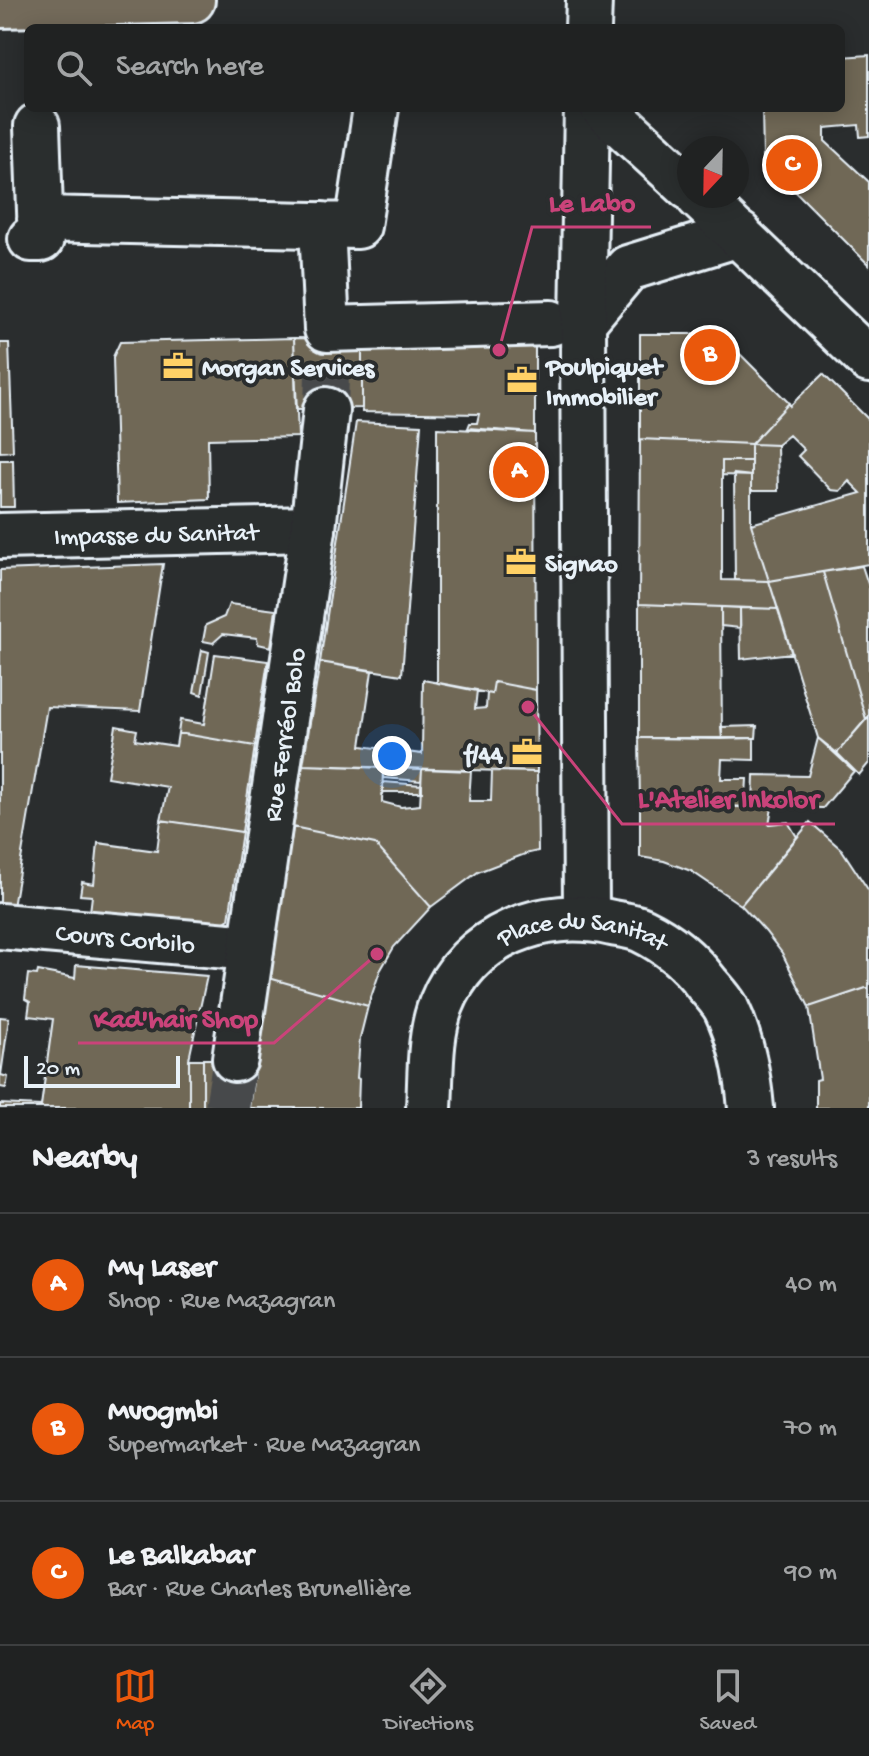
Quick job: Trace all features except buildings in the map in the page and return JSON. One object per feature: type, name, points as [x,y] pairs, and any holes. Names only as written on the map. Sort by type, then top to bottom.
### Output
[{"type":"main road","points":[[0,5],[192,0]]},
{"type":"street","points":[[588,24],[589,0]]},
{"type":"street","points":[[37,126],[29,229],[358,226],[375,112]]},
{"type":"street","points":[[586,917],[567,323],[587,112]]},
{"type":"street","points":[[607,112],[677,176]]},
{"type":"street","points":[[711,208],[869,360]]},
{"type":"street","points":[[322,225],[327,329],[567,323],[628,268],[739,234]]},
{"type":"street","name":"Rue Ferréol Bolo","points":[[235,1059],[313,529],[326,410]]},
{"type":"street","name":"Impasse du Sanitat","points":[[0,536],[313,529]]},
{"type":"street","name":"Place du Sanitat","points":[[429,1108],[432,1059],[441,1006],[454,981],[474,955],[536,921],[586,917],[638,928],[671,946],[694,967],[725,1007],[747,1069],[751,1108]]},
{"type":"street","name":"Cours Corbilo","points":[[0,926],[251,948]]},
{"type":"tunnel","points":[[326,410],[328,338]]},
{"type":"tunnel","points":[[227,1108],[235,1059]]},
{"type":"place","name":"Le Balkabar","points":[[792,165]]},
{"type":"place","name":"Le Labo","points":[[499,350]]},
{"type":"place","name":"Mvogmbi","points":[[710,355]]},
{"type":"place","name":"Morgan Services","points":[[178,366]]},
{"type":"place","name":"Poulpiquet Immobilier","points":[[522,380]]},
{"type":"place","name":"My Laser","points":[[519,472]]},
{"type":"place","name":"Signao","points":[[521,562]]},
{"type":"place","name":"L'Atelier Inkolor","points":[[528,707]]},
{"type":"place","name":"f/44","points":[[527,752]]},
{"type":"place","name":"Kad'hair Shop","points":[[377,954]]}]
